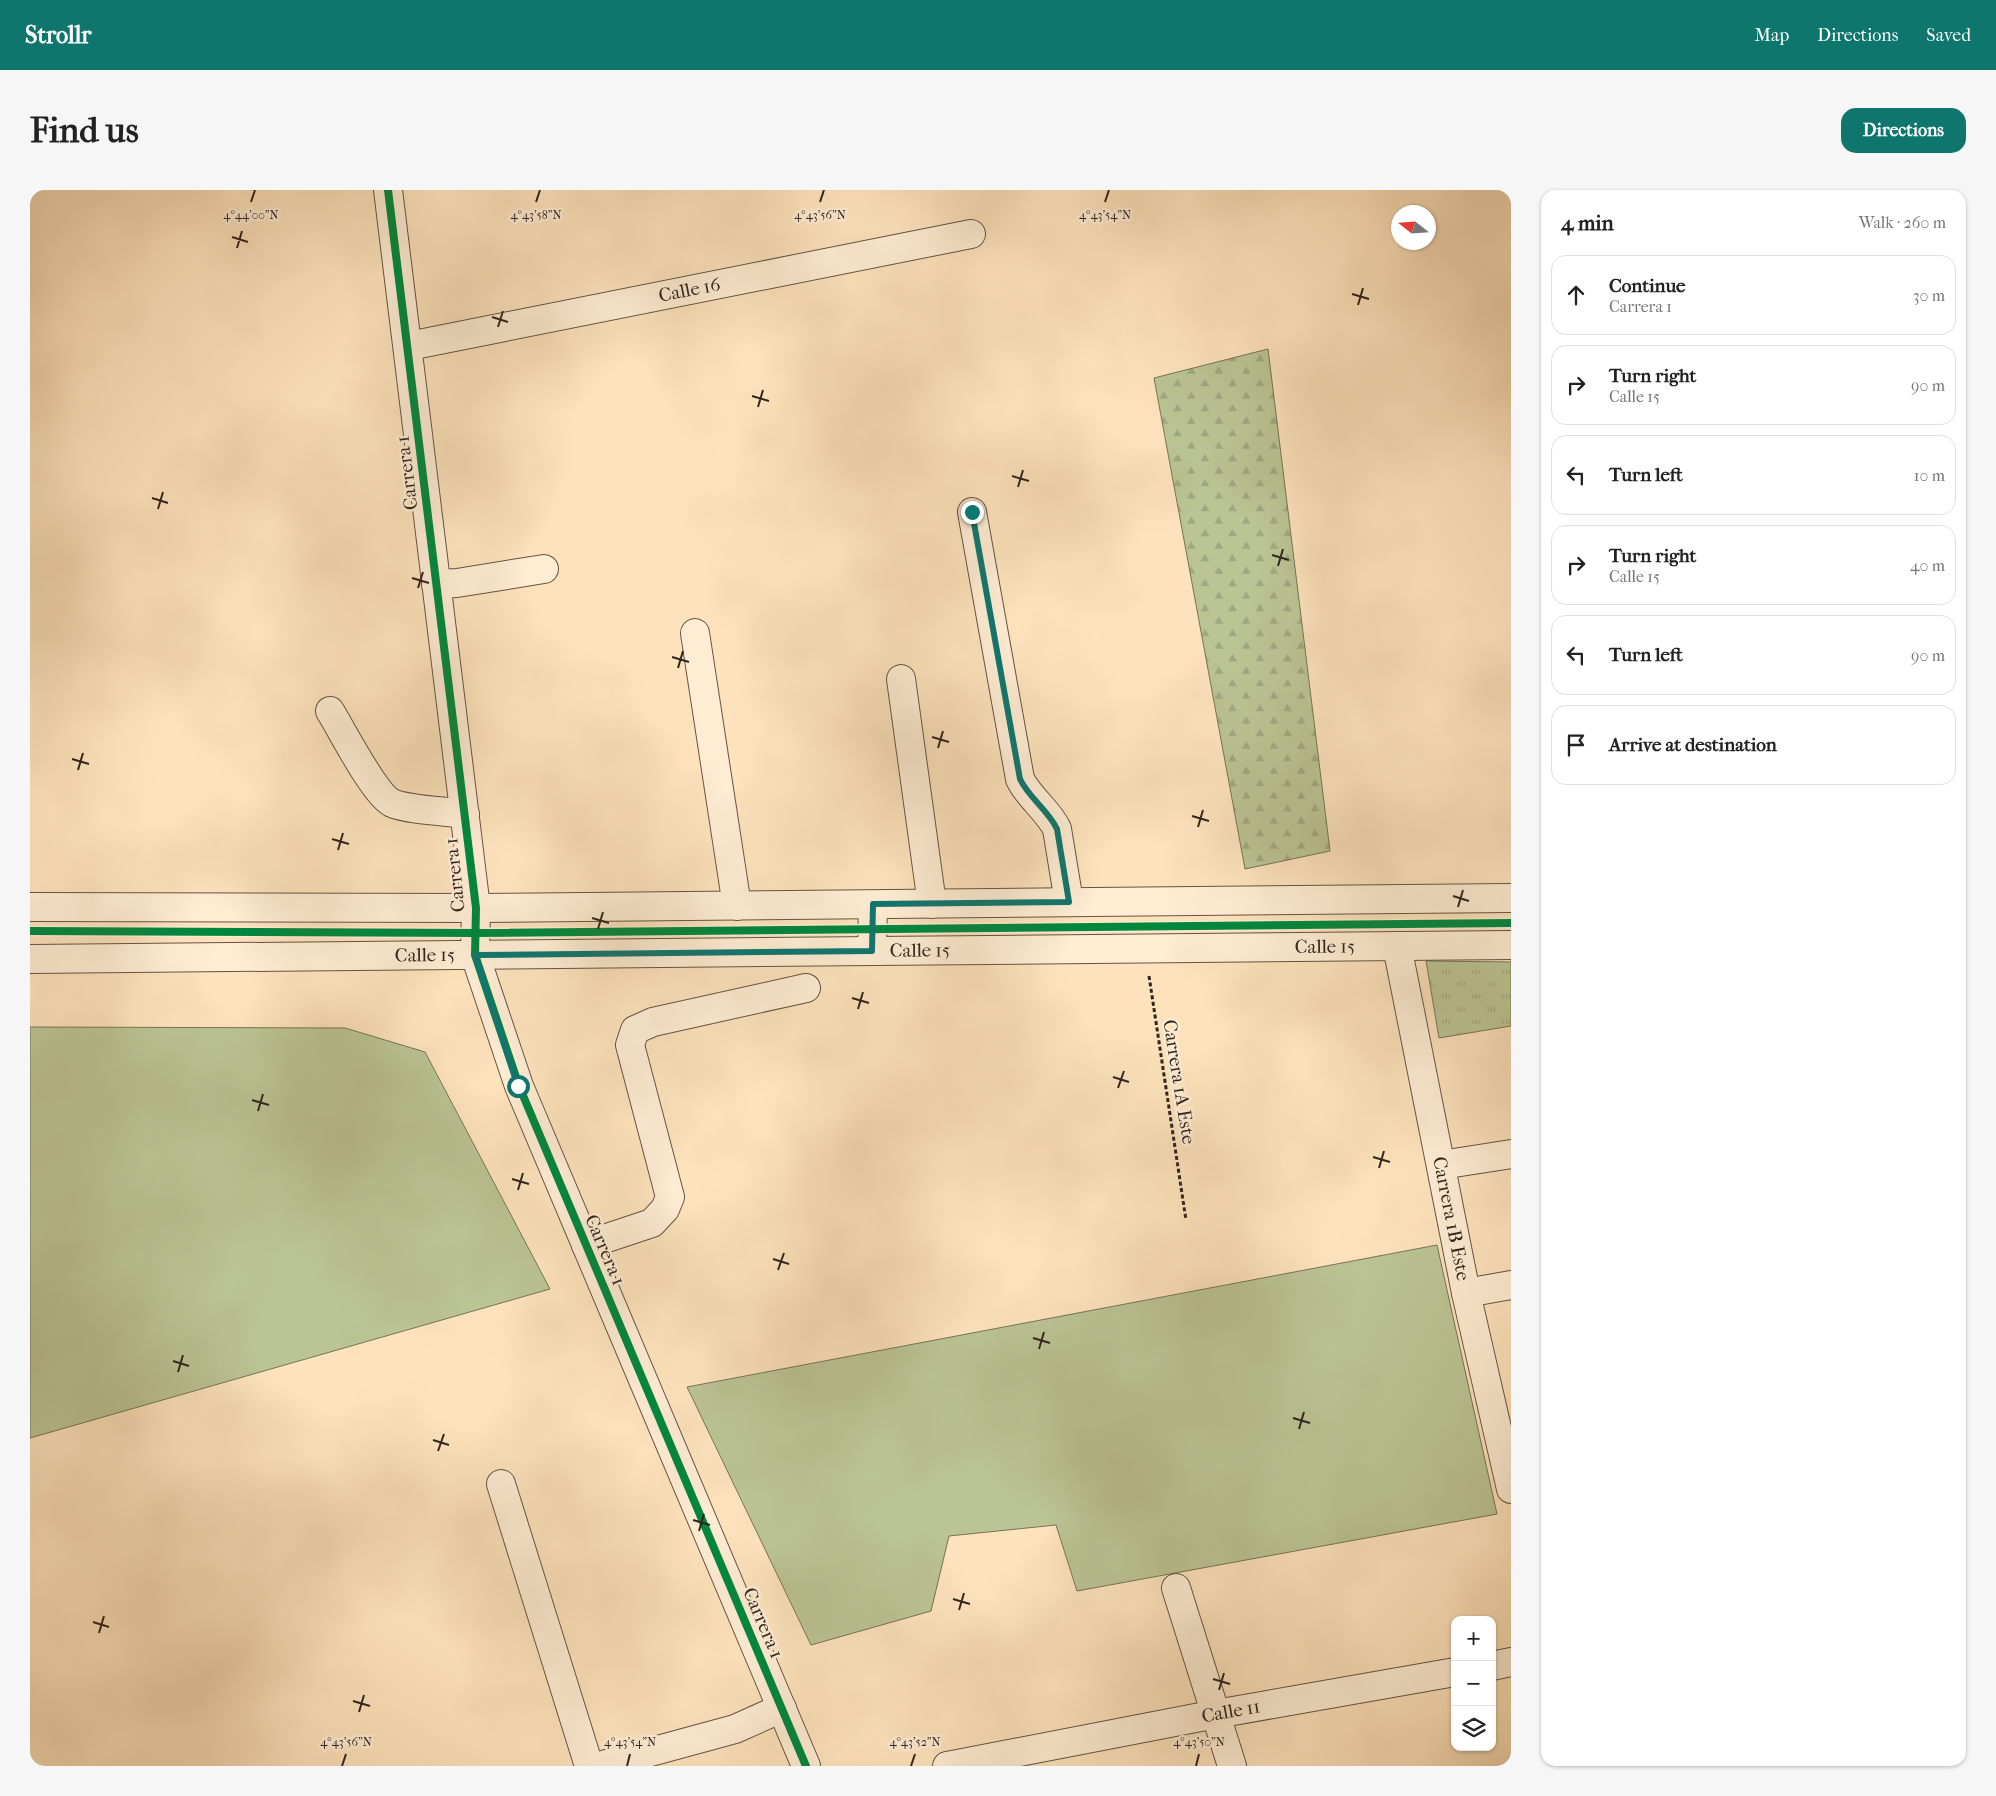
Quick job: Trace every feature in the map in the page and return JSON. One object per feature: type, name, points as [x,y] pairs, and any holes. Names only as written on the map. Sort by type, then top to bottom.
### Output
[{"type":"street","name":"Carrera 1","points":[[388,190],[409,346],[476,908],[475,955],[518,1086],[806,1766]]},
{"type":"street","name":"Calle 16","points":[[409,346],[971,234]]},
{"type":"street","points":[[972,512],[1020,779],[1026,791],[1052,819],[1057,829],[1069,902]]},
{"type":"street","points":[[436,584],[457,583],[544,569]]},
{"type":"street","points":[[695,633],[738,906]]},
{"type":"street","points":[[901,679],[932,904]]},
{"type":"street","points":[[330,711],[378,790],[391,802],[405,806],[464,814]]},
{"type":"street","points":[[30,907],[476,908],[1511,898]]},
{"type":"street","points":[[872,951],[873,904]]},
{"type":"street","name":"Calle 15","points":[[30,959],[1511,945]]},
{"type":"street","name":"Carrera 1B Este","points":[[1397,946],[1466,1293],[1503,1421],[1511,1489]]},
{"type":"street","points":[[586,1245],[652,1223],[665,1209],[670,1197],[630,1045],[635,1030],[653,1022],[806,988]]},
{"type":"street","points":[[1441,1165],[1511,1154]]},
{"type":"street","points":[[1466,1293],[1511,1285]]},
{"type":"street","points":[[501,1484],[589,1766]]},
{"type":"street","points":[[1176,1588],[1232,1766]]},
{"type":"street","points":[[1496,1665],[1511,1662]]},
{"type":"street","name":"Calle 11","points":[[947,1766],[1216,1714],[1451,1673]]},
{"type":"street","points":[[599,1766],[735,1728],[782,1708]]},
{"type":"green space","points":[[1268,349],[1330,851],[1245,869],[1154,378]]},
{"type":"green space","points":[[1426,961],[1511,962],[1511,1026],[1439,1038]]},
{"type":"green space","points":[[30,1027],[345,1028],[425,1052],[550,1289],[30,1438]]},
{"type":"green space","points":[[1437,1245],[1497,1514],[1077,1591],[1056,1525],[949,1536],[931,1611],[811,1645],[687,1387]]},
{"type":"cycle path","points":[[388,190],[476,908],[475,955],[519,1086],[806,1766]]},
{"type":"cycle path","points":[[30,931],[476,933],[1511,923]]},
{"type":"route","points":[[518,1086],[475,955],[872,951],[873,904],[1069,902],[1057,829],[1052,819],[1026,791],[1020,779],[972,512]]}]
